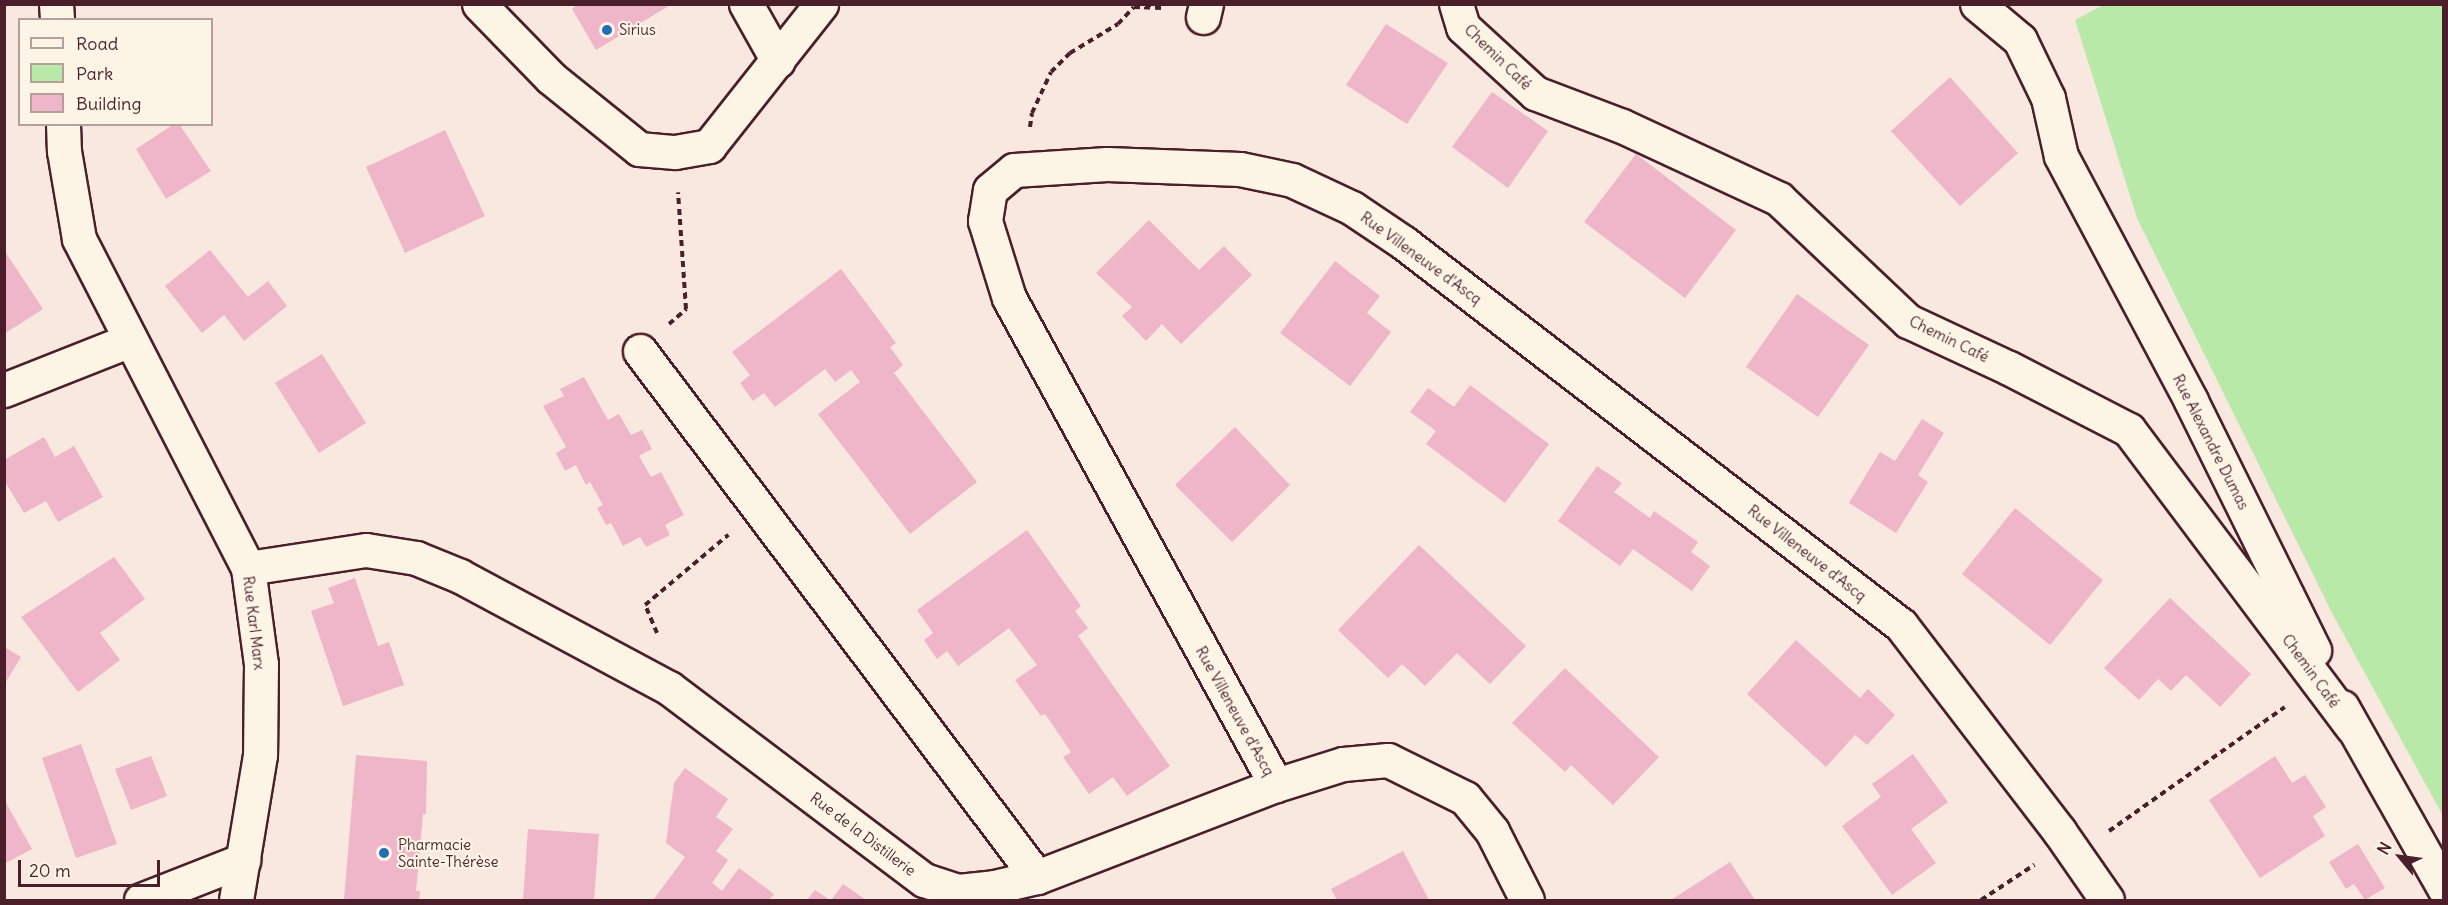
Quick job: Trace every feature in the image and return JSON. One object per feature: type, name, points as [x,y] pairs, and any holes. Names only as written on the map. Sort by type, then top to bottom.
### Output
[{"type":"street","points":[[479,4],[551,78],[639,149],[675,152],[709,146],[821,4]]},
{"type":"street","points":[[746,4],[778,61]]},
{"type":"street","name":"Chemin Café","points":[[1456,4],[1463,27],[1535,93],[1622,126],[1779,200],[1908,321],[2009,368],[2129,430],[2352,727]]},
{"type":"street","name":"Rue Alexandre Dumas","points":[[1977,4],[2020,40],[2048,98],[2061,156],[2191,401],[2352,727],[2444,888]]},
{"type":"street","name":"Rue Karl Marx","points":[[63,126],[64,151],[79,239],[248,568],[261,664],[261,754],[237,900]]},
{"type":"street","name":"Rue Villeneuve d'Ascq","points":[[1276,784],[1009,298],[986,220],[990,190],[1014,171],[1107,164],[1240,169],[1292,180],[1352,208],[1404,243],[1901,625],[2107,900]]},
{"type":"street","points":[[4,390],[130,340]]},
{"type":"street","points":[[639,351],[1037,877]]},
{"type":"street","name":"Rue de la Distillerie","points":[[248,568],[366,550],[416,558],[460,576],[669,688],[924,880],[958,891],[994,887],[1037,877],[1276,784],[1343,764],[1388,760],[1425,776],[1466,798],[1492,831],[1527,900]]},
{"type":"street","points":[[141,900],[243,860]]},
{"type":"path","points":[[1030,169],[1028,150],[1032,113],[1052,72],[1070,53],[1118,24],[1134,7],[1204,10]]},
{"type":"path","points":[[639,351],[686,309],[675,152]]},
{"type":"path","points":[[631,668],[657,632],[645,606],[759,510]]},
{"type":"path","points":[[1981,900],[2071,849],[2319,682]]},
{"type":"green space","points":[[2105,4],[2443,5],[2443,816],[2332,613],[2137,218],[2075,20]]},
{"type":"building","name":"Sirius","points":[[578,4],[672,4],[596,50],[572,9]]},
{"type":"building","points":[[1386,24],[1448,63],[1407,124],[1346,85]]},
{"type":"building","points":[[1950,77],[2018,153],[1960,206],[1891,131]]},
{"type":"building","points":[[1492,92],[1548,131],[1508,188],[1452,147]]},
{"type":"building","points":[[171,126],[180,126],[211,171],[166,199],[136,149]]},
{"type":"building","points":[[445,130],[485,216],[405,253],[366,167]]},
{"type":"building","points":[[1636,154],[1736,230],[1685,298],[1584,222]]},
{"type":"building","points":[[1149,220],[1199,270],[1224,246],[1252,275],[1181,344],[1162,324],[1146,341],[1122,316],[1132,307],[1096,273]]},
{"type":"building","points":[[4,250],[43,309],[4,334]]},
{"type":"building","points":[[210,250],[248,297],[268,281],[287,306],[244,341],[224,315],[202,333],[165,286]]},
{"type":"building","points":[[1335,261],[1380,296],[1367,313],[1391,332],[1350,386],[1280,333]]},
{"type":"building","points":[[841,269],[896,343],[890,347],[903,365],[894,373],[977,482],[910,534],[818,414],[860,382],[851,370],[835,382],[825,369],[775,407],[764,393],[753,401],[740,383],[750,375],[732,352]]},
{"type":"building","points":[[1797,294],[1869,345],[1818,417],[1746,367]]},
{"type":"building","points":[[322,354],[366,423],[319,453],[275,383]]},
{"type":"building","points":[[584,377],[608,420],[619,414],[631,435],[642,430],[652,449],[639,456],[651,477],[661,472],[684,515],[665,525],[670,535],[646,547],[640,537],[623,546],[611,523],[606,525],[597,508],[603,505],[590,482],[586,485],[576,465],[565,471],[556,453],[566,447],[543,406],[564,396],[560,389]]},
{"type":"building","points":[[1470,385],[1549,444],[1505,503],[1426,444],[1436,431],[1410,412],[1428,388],[1454,407]]},
{"type":"building","points":[[1922,419],[1944,433],[1918,475],[1928,482],[1896,533],[1849,503],[1880,452],[1895,461]]},
{"type":"building","points":[[1235,427],[1290,485],[1232,542],[1175,485]]},
{"type":"building","points":[[44,437],[55,457],[74,446],[103,497],[58,522],[46,501],[24,513],[4,480],[4,460]]},
{"type":"building","points":[[1597,466],[1622,483],[1614,492],[1650,518],[1654,511],[1698,542],[1691,552],[1710,566],[1692,591],[1633,549],[1620,566],[1558,521]]},
{"type":"building","points":[[2015,508],[2103,580],[2050,645],[1962,574]]},
{"type":"building","points":[[1027,530],[1081,606],[1075,611],[1088,628],[1078,636],[1170,766],[1127,796],[1113,777],[1089,794],[1063,757],[1071,752],[1045,714],[1041,716],[1015,680],[1037,665],[1009,628],[958,666],[947,651],[937,659],[924,640],[933,633],[917,610]]},
{"type":"building","points":[[1419,545],[1526,646],[1490,684],[1457,653],[1425,686],[1402,664],[1388,678],[1338,630]]},
{"type":"building","points":[[114,557],[145,599],[100,633],[120,660],[78,692],[21,617]]},
{"type":"building","points":[[355,578],[378,646],[389,642],[404,685],[343,706],[311,611],[334,603],[328,588]]},
{"type":"building","points":[[2170,598],[2251,674],[2220,707],[2186,675],[2171,691],[2158,679],[2139,700],[2104,668]]},
{"type":"building","points":[[1796,640],[1860,698],[1868,689],[1895,715],[1867,745],[1855,735],[1826,767],[1747,694]]},
{"type":"building","points":[[4,647],[21,657],[4,685]]},
{"type":"building","points":[[1565,668],[1659,757],[1613,805],[1571,765],[1565,772],[1512,723]]},
{"type":"building","points":[[81,744],[117,844],[76,858],[42,758]]},
{"type":"building","points":[[1913,754],[1948,802],[1911,829],[1936,863],[1892,895],[1842,826],[1881,797],[1872,784]]},
{"type":"building","name":"Pharmacie Sainte-Thérèse","points":[[356,755],[427,761],[426,814],[423,814],[416,891],[420,891],[419,900],[344,900]]},
{"type":"building","points":[[151,756],[167,796],[131,810],[115,769]]},
{"type":"building","points":[[2275,756],[2292,783],[2305,775],[2326,807],[2313,816],[2325,836],[2260,878],[2209,800]]},
{"type":"building","points":[[685,768],[728,799],[716,817],[733,829],[716,851],[728,860],[712,883],[722,891],[739,868],[774,894],[769,900],[654,899],[685,857],[666,843],[674,783]]},
{"type":"building","points":[[4,799],[32,849],[4,864]]},
{"type":"building","points":[[528,829],[599,834],[594,900],[523,900]]},
{"type":"building","points":[[2358,844],[2385,888],[2365,900],[2354,884],[2346,889],[2329,862]]},
{"type":"building","points":[[1403,851],[1429,900],[1337,900],[1331,889]]},
{"type":"building","points":[[1730,862],[1755,900],[1671,900]]},
{"type":"building","points":[[843,884],[866,900],[831,900]]},
{"type":"building","points":[[815,890],[830,900],[807,900]]},
{"type":"place","name":"Sirius","points":[[607,30]]},
{"type":"place","name":"Pharmacie Sainte-Thérèse","points":[[384,853]]}]
